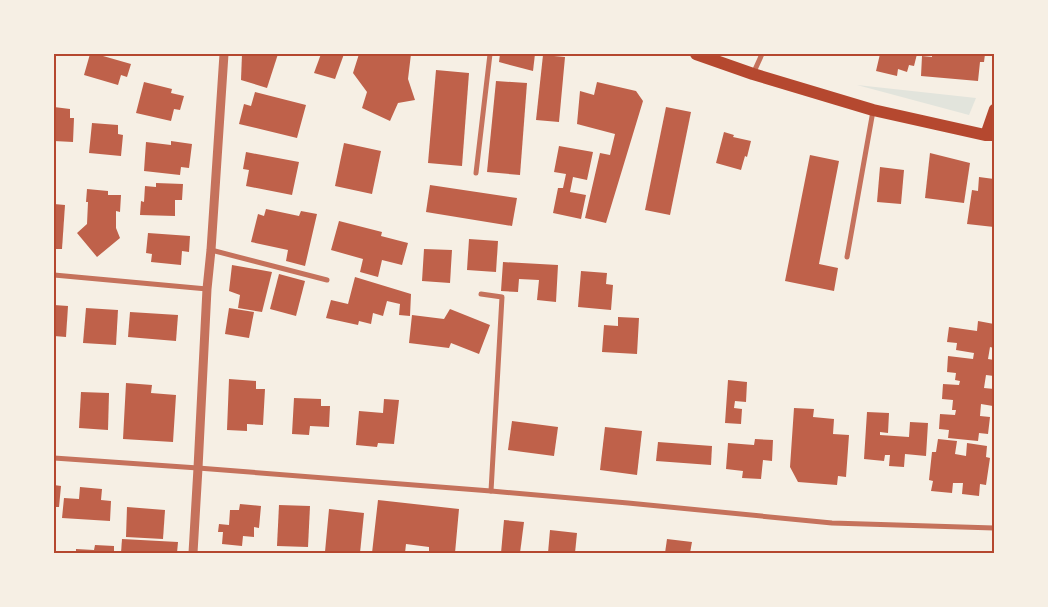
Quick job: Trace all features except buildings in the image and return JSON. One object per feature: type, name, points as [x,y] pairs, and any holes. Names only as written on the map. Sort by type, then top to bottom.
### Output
[{"type":"main road","points":[[696,54],[753,74],[873,110],[989,135],[994,109]]},
{"type":"street","points":[[193,553],[207,289],[224,54]]},
{"type":"street","points":[[476,173],[490,54]]},
{"type":"street","points":[[753,74],[762,54]]},
{"type":"street","points":[[846,257],[873,110]]},
{"type":"street","points":[[211,250],[327,280]]},
{"type":"street","points":[[54,275],[207,289]]},
{"type":"street","points":[[481,294],[502,297],[490,491]]},
{"type":"street","points":[[54,458],[490,491],[832,523],[994,528]]},
{"type":"shaded area","points":[[857,85],[976,98],[969,115]]}]
